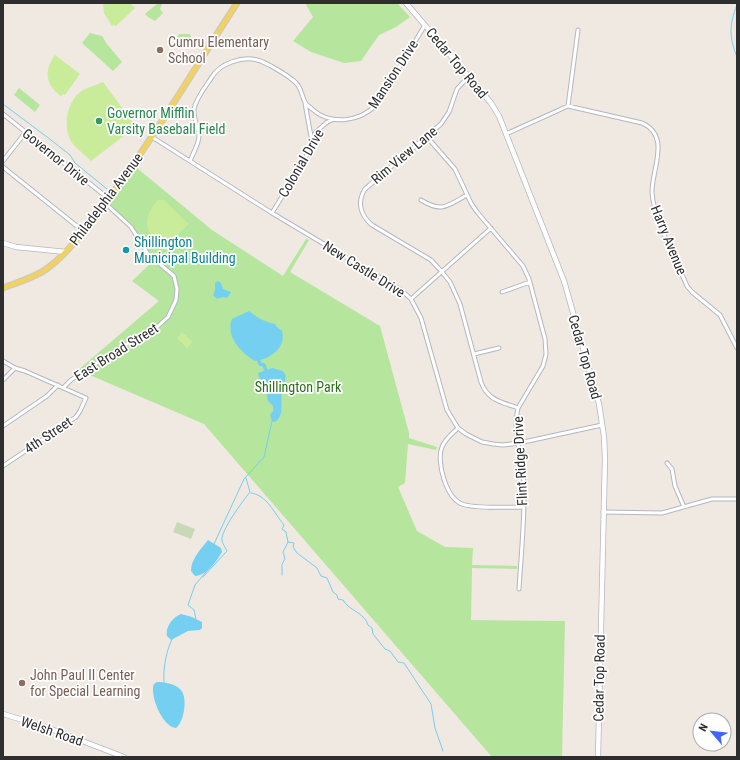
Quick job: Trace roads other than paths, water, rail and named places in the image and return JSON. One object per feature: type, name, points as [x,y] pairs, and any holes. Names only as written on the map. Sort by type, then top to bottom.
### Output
[{"type":"main road","name":"Philadelphia Avenue","points":[[3,288],[44,271],[66,252],[127,174],[237,3]]},
{"type":"street","name":"Cedar Top Road","points":[[406,3],[494,107],[499,116],[564,281],[599,404],[604,438],[605,458],[598,757]]},
{"type":"street","name":"Mansion Drive","points":[[333,119],[357,118],[371,110],[379,101],[425,25]]},
{"type":"street","points":[[506,134],[568,106],[578,30]]},
{"type":"street","name":"Colonial Drive","points":[[190,161],[198,139],[194,114],[195,106],[212,75],[223,65],[233,62],[250,59],[262,62],[295,82],[300,88],[305,102],[321,115],[333,119]]},
{"type":"street","name":"Rim View Lane","points":[[468,77],[456,92],[452,107],[444,120],[367,187],[361,198],[361,210],[366,220],[372,225],[424,256],[442,272],[453,288],[460,304],[481,382],[486,393],[493,399],[518,408]]},
{"type":"street","points":[[305,102],[312,142]]},
{"type":"street","name":"Harry Avenue","points":[[568,106],[642,123],[654,132],[658,140],[652,187],[654,207],[687,286],[692,292],[720,315],[737,348]]},
{"type":"street","name":"Governor Drive","points":[[3,114],[107,201]]},
{"type":"street","name":"Colonial Drive","points":[[272,213],[303,163],[316,132],[320,127],[333,119]]},
{"type":"street","points":[[3,161],[25,133]]},
{"type":"street","name":"Flint Ridge Drive","points":[[427,136],[455,169],[477,212],[520,262],[530,282],[545,339],[546,354],[540,372],[518,408],[516,428],[523,471],[523,507],[519,589]]},
{"type":"street","name":"New Castle Drive","points":[[152,137],[272,213],[401,290],[411,299],[421,318],[444,403],[458,428],[473,438],[488,444],[498,445],[519,443],[602,425]]},
{"type":"street","points":[[3,167],[83,231]]},
{"type":"street","points":[[420,200],[433,206],[444,208],[467,195]]},
{"type":"street","name":"East Broad Street","points":[[63,388],[71,380],[118,349],[156,328],[168,317],[176,300],[177,289],[174,276],[148,254],[131,227],[107,201]]},
{"type":"street","points":[[411,299],[491,228]]},
{"type":"street","points":[[3,243],[16,247],[66,252]]},
{"type":"street","points":[[502,292],[530,282]]},
{"type":"street","points":[[474,354],[499,348]]},
{"type":"street","points":[[3,361],[15,368],[63,388]]},
{"type":"street","points":[[3,380],[15,368]]},
{"type":"street","name":"East Broad Street","points":[[3,426],[48,396],[58,385]]},
{"type":"street","name":"4th Street","points":[[3,466],[76,417],[86,398],[63,388]]},
{"type":"street","points":[[458,428],[444,443],[440,452],[448,490],[452,496],[458,502],[466,505],[523,507]]},
{"type":"street","points":[[667,463],[672,469],[676,486],[684,507]]},
{"type":"street","points":[[603,512],[662,513],[712,499],[737,499]]},
{"type":"street","name":"Welsh Road","points":[[3,714],[43,726],[124,757]]},
{"type":"water","points":[[218,281],[221,283],[223,289],[231,292],[227,298],[223,297],[217,299],[213,295],[215,283]]},
{"type":"water","points":[[249,311],[261,319],[275,324],[282,331],[283,335],[282,343],[275,353],[266,358],[255,361],[245,354],[236,344],[230,326],[232,319]]},
{"type":"water","points":[[272,368],[283,371],[286,376],[282,391],[280,417],[274,422],[272,421],[270,415],[273,411],[273,406],[268,401],[258,373]]},
{"type":"water","points":[[208,540],[221,548],[222,552],[207,571],[203,574],[195,576],[191,571],[191,567],[197,554]]},
{"type":"water","points":[[181,614],[202,622],[202,628],[200,630],[188,631],[171,640],[167,636],[168,626],[178,615]]},
{"type":"water","points":[[157,682],[173,685],[179,688],[183,694],[185,704],[183,715],[179,725],[176,728],[171,727],[166,723],[155,703],[153,689],[154,684]]},
{"type":"waterway","points":[[737,5],[731,25],[732,44],[737,57]]},
{"type":"waterway","points":[[3,104],[70,155],[75,163],[107,189]]},
{"type":"waterway","points":[[258,359],[260,364],[264,365],[266,371]]},
{"type":"waterway","points":[[214,544],[244,479],[264,457],[272,421]]},
{"type":"waterway","points":[[203,577],[227,551],[222,541],[223,535],[233,516],[250,492],[246,478]]},
{"type":"waterway","points":[[251,493],[262,497],[270,505],[284,525],[282,529],[286,532],[288,542],[283,552],[285,559],[282,564],[282,575]]},
{"type":"waterway","points":[[288,542],[294,543],[293,547],[297,553],[317,568],[321,576],[327,578],[338,599],[343,600],[364,617],[368,625],[372,628],[373,634],[385,649],[390,651],[398,662],[404,663],[431,704],[435,728],[443,751]]},
{"type":"waterway","points":[[196,619],[194,610],[188,605],[195,585],[211,566]]},
{"type":"waterway","points":[[164,683],[165,660],[172,639]]},
{"type":"place","name":"Cumru Elementary School","points":[[160,50]]},
{"type":"place","name":"Governor Mifflin Varsity Baseball Field","points":[[99,121]]},
{"type":"place","name":"Shillington Municipal Building","points":[[126,250]]},
{"type":"place","name":"John Paul II Center for Special Learning","points":[[22,683]]},
{"type":"park label","name":"Shillington Park","points":[[298,387]]}]
